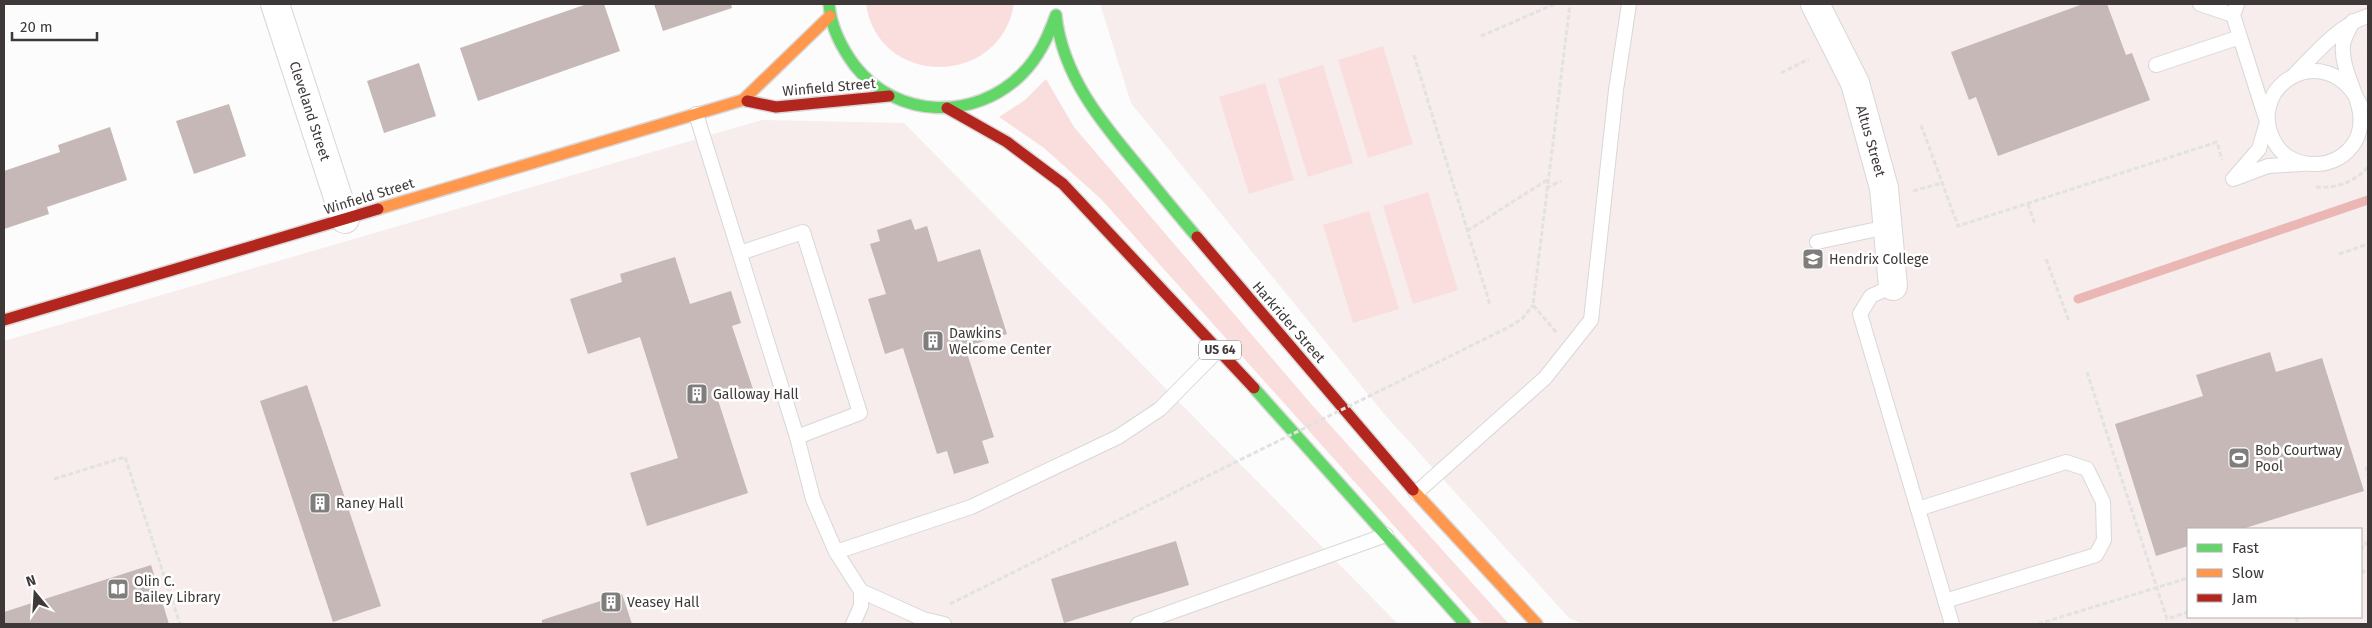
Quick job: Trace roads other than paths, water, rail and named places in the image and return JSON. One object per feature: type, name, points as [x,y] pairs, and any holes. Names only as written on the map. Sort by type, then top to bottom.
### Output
[{"type":"main road","points":[[829,4],[830,16],[843,50],[863,76],[888,96],[926,107],[947,108],[964,106],[999,93],[1028,70],[1048,38],[1056,16],[1057,4]]},
{"type":"main road","name":"Winfield Street","points":[[743,100],[761,79],[812,38],[830,16]]},
{"type":"main road","name":"Harkrider Street","points":[[1056,16],[1059,40],[1079,87],[1106,126],[1192,231],[1416,493],[1537,624]]},
{"type":"main road","name":"Winfield Street","points":[[4,320],[743,100],[776,107],[888,96]]},
{"type":"main road","name":"US 64","points":[[947,108],[1007,142],[1063,184],[1219,349],[1465,624]]},
{"type":"street","name":"Cleveland Street","points":[[275,4],[345,219]]},
{"type":"street","name":"Altus Street","points":[[1815,4],[1854,83],[1884,188],[1892,286]]},
{"type":"lane","points":[[1416,493],[1545,378],[1569,345],[1591,320],[1616,90],[1629,4]]},
{"type":"lane","points":[[2200,4],[2235,9],[2240,37],[2271,137],[2279,149],[2291,159],[2304,164]]},
{"type":"lane","points":[[2353,21],[2343,44],[2344,61],[2361,106],[2362,123],[2357,138],[2348,152],[2334,161],[2319,164],[2268,166],[2233,179],[2259,149],[2267,122],[2268,108],[2274,94],[2283,82],[2296,74],[2322,47],[2353,21],[2368,16]]},
{"type":"lane","points":[[2156,65],[2240,37]]},
{"type":"lane","points":[[2296,74],[2312,70],[2328,72],[2343,79],[2354,91],[2361,106]]},
{"type":"lane","points":[[696,114],[797,438],[813,499],[836,552],[861,591],[861,606],[853,624]]},
{"type":"lane","points":[[1818,242],[1887,227]]},
{"type":"lane","points":[[740,253],[803,232],[860,413],[797,438]]},
{"type":"lane","points":[[1892,286],[1871,296],[1860,314],[1952,624]]},
{"type":"lane","points":[[836,552],[970,508],[1118,437],[1160,408],[1219,349]]},
{"type":"lane","points":[[1918,509],[2066,462],[2087,469],[2103,502],[2104,540],[2096,555],[1946,601]]},
{"type":"lane","points":[[1138,624],[1386,535]]},
{"type":"lane","points":[[861,591],[923,619],[944,624]]},
{"type":"waterway","points":[[2078,299],[2368,200]]},
{"type":"place","name":"Hendrix College","points":[[1813,259]]},
{"type":"place","name":"Dawkins Welcome Center","points":[[933,341]]},
{"type":"place","name":"Galloway Hall","points":[[697,394]]},
{"type":"place","name":"Bob Courtway Pool","points":[[2239,458]]},
{"type":"place","name":"Raney Hall","points":[[320,503]]},
{"type":"place","name":"Olin C. Bailey Library","points":[[118,589]]},
{"type":"place","name":"Veasey Hall","points":[[611,602]]}]
